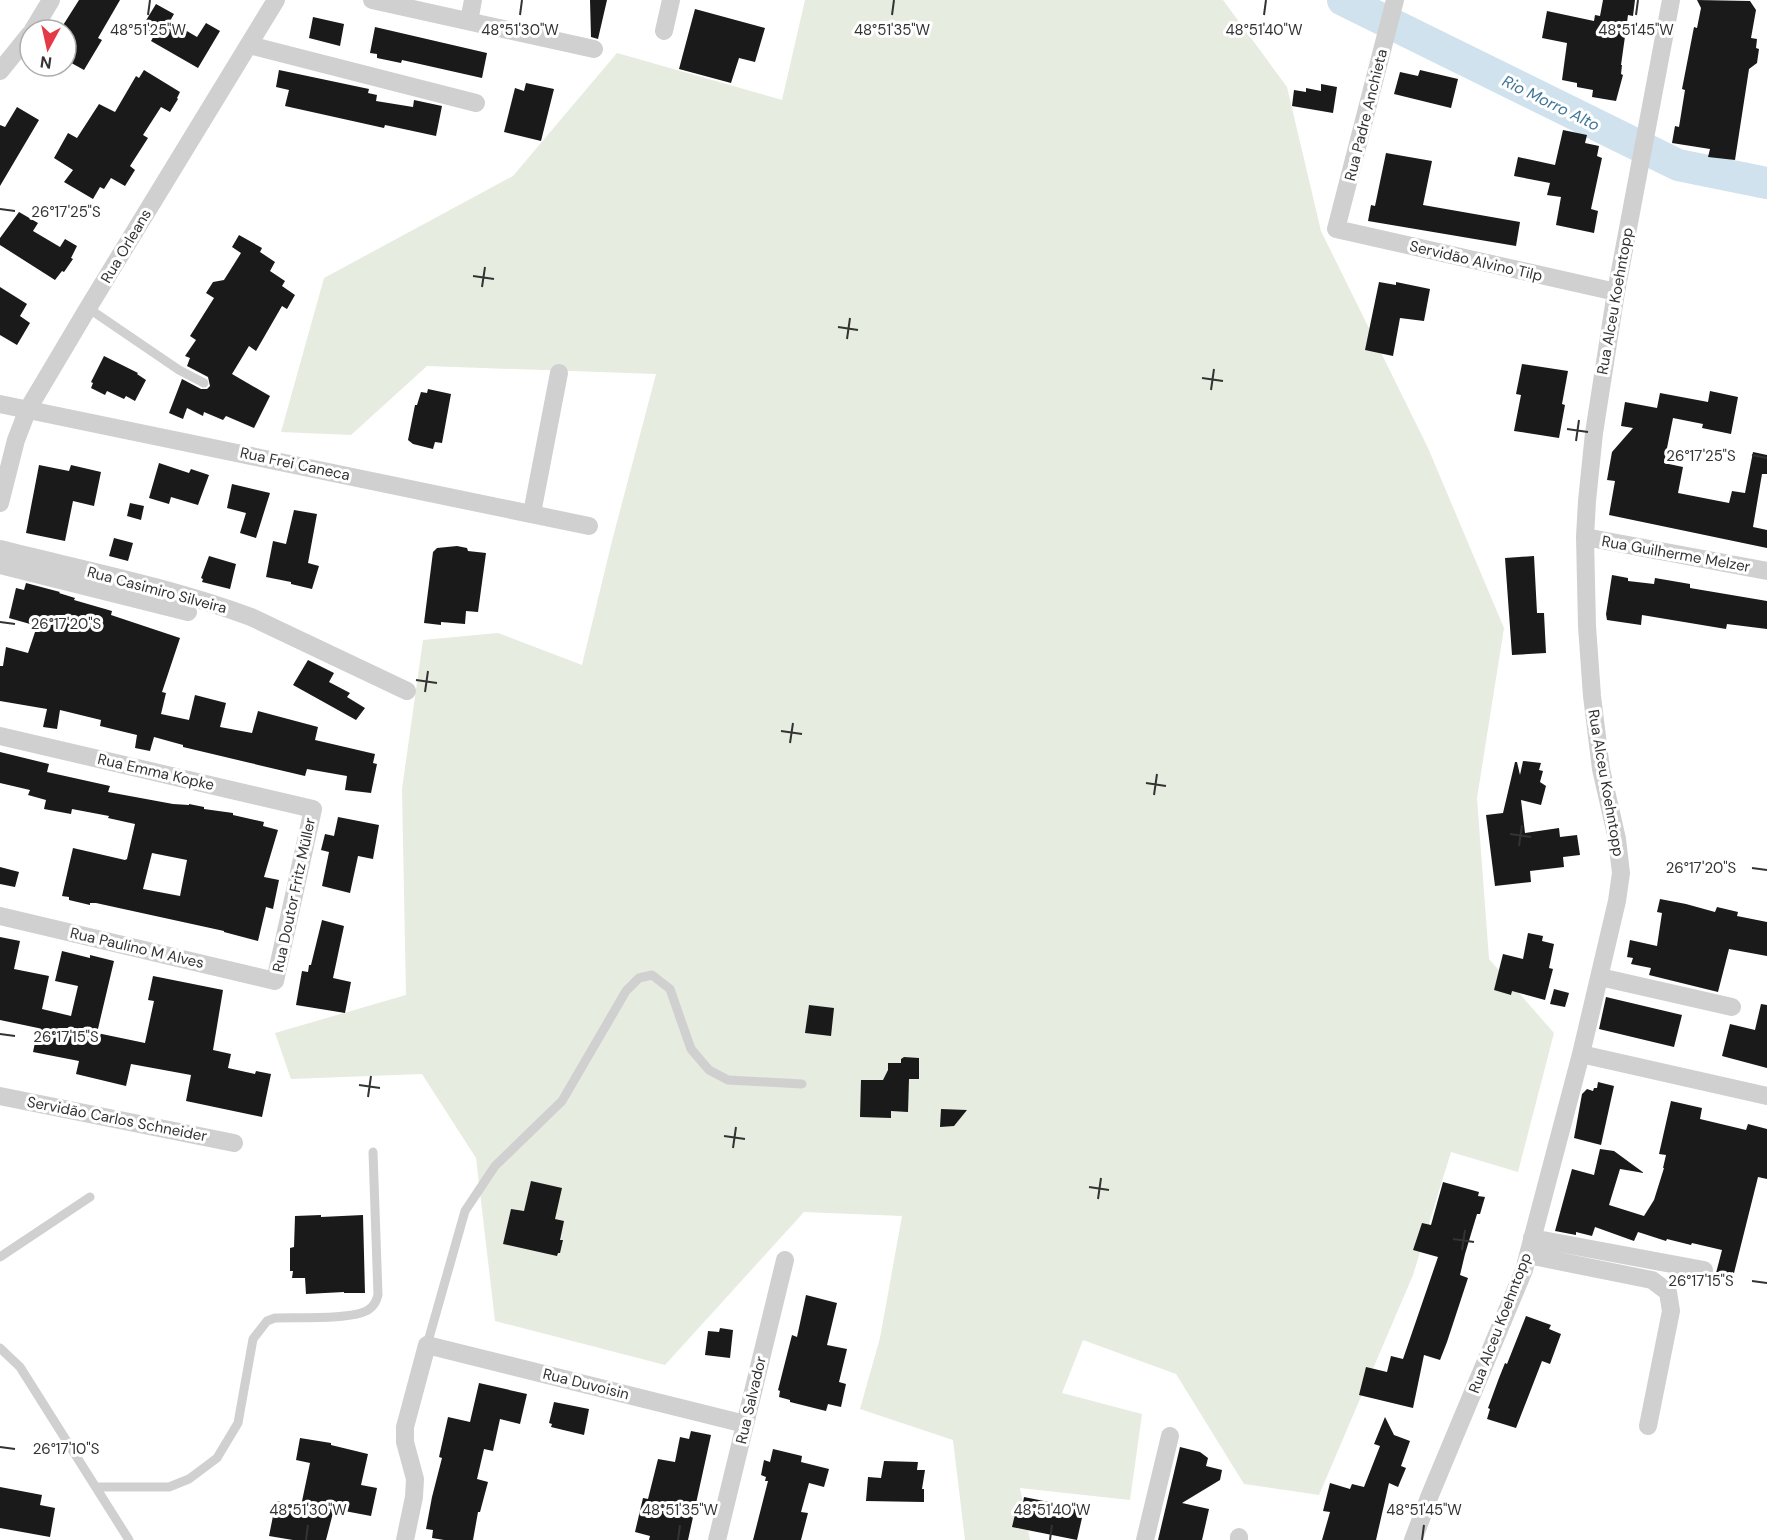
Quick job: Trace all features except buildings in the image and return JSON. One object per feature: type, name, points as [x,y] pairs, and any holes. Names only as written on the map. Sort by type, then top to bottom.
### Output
[{"type":"street","points":[[40,18],[51,0]]},
{"type":"street","name":"Rua Orleans","points":[[0,503],[16,440],[28,410],[276,0]]},
{"type":"street","points":[[372,0],[594,49]]},
{"type":"street","points":[[469,21],[473,0]]},
{"type":"street","points":[[664,32],[671,0]]},
{"type":"street","name":"Rua Alceu Koehntopp","points":[[1413,1540],[1524,1270],[1581,1054],[1617,901],[1621,873],[1617,840],[1601,769],[1592,696],[1587,626],[1585,537],[1594,432],[1616,292],[1671,0]]},
{"type":"street","name":"Rua Padre Anchieta","points":[[1336,229],[1394,4]]},
{"type":"street","points":[[249,45],[476,103]]},
{"type":"street","points":[[0,71],[18,48]]},
{"type":"street","name":"Servidão Alvino Tilp","points":[[1336,229],[1616,292]]},
{"type":"street","points":[[532,513],[559,373]]},
{"type":"street","name":"Rua Frei Caneca","points":[[0,404],[589,526]]},
{"type":"street","name":"Rua Guilherme Melzer","points":[[1585,537],[1767,571]]},
{"type":"street","name":"Rua Casimiro Silveira","points":[[0,549],[192,597],[226,608],[407,692]]},
{"type":"street","points":[[0,565],[188,612]]},
{"type":"street","name":"Rua Emma Kopke","points":[[0,736],[313,809]]},
{"type":"street","name":"Rua Doutor Fritz Müller","points":[[275,981],[313,809]]},
{"type":"street","name":"Rua Paulino M Alves","points":[[0,916],[275,981]]},
{"type":"street","points":[[1599,977],[1732,1007]]},
{"type":"street","points":[[1581,1054],[1767,1096]]},
{"type":"street","name":"Servidão Carlos Schneider","points":[[0,1096],[234,1143]]},
{"type":"street","points":[[1530,1246],[1704,1270]]},
{"type":"street","points":[[1530,1246],[1652,1280],[1668,1292],[1671,1311],[1648,1426]]},
{"type":"street","name":"Rua Salvador","points":[[717,1540],[784,1260]]},
{"type":"street","points":[[405,1540],[414,1497],[415,1479],[405,1442],[405,1427],[428,1345]]},
{"type":"street","name":"Rua Duvoisin","points":[[428,1345],[745,1424]]},
{"type":"street","points":[[1145,1540],[1170,1436]]},
{"type":"lane","points":[[88,308],[179,370],[204,383]]},
{"type":"lane","points":[[428,1345],[465,1211],[495,1166],[562,1101],[626,991],[639,978],[652,975],[670,989],[691,1049],[709,1070],[728,1080],[802,1084]]},
{"type":"lane","points":[[97,1487],[169,1487],[189,1479],[217,1458],[238,1423],[253,1339],[267,1321],[275,1318],[351,1315],[366,1311],[375,1304],[378,1295],[373,1152]]},
{"type":"lane","points":[[0,1257],[90,1197]]},
{"type":"lane","points":[[0,1348],[20,1368],[129,1540]]},
{"type":"shaded area","points":[[805,0],[1223,0],[1287,87],[1321,231],[1428,448],[1504,628],[1477,798],[1489,959],[1554,1033],[1518,1172],[1451,1152],[1413,1275],[1319,1495],[1244,1484],[1176,1374],[1083,1340],[1062,1393],[1142,1414],[1130,1500],[1020,1488],[1030,1540],[965,1540],[953,1440],[860,1409],[880,1338],[902,1216],[804,1212],[665,1365],[495,1321],[476,1158],[422,1074],[291,1079],[275,1033],[406,995],[402,789],[423,640],[498,633],[582,665],[656,374],[427,366],[351,435],[281,432],[324,278],[513,176],[617,53],[782,100]]},
{"type":"waterway","name":"Rio Morro Alto","points":[[1343,0],[1678,165],[1767,183]]}]
